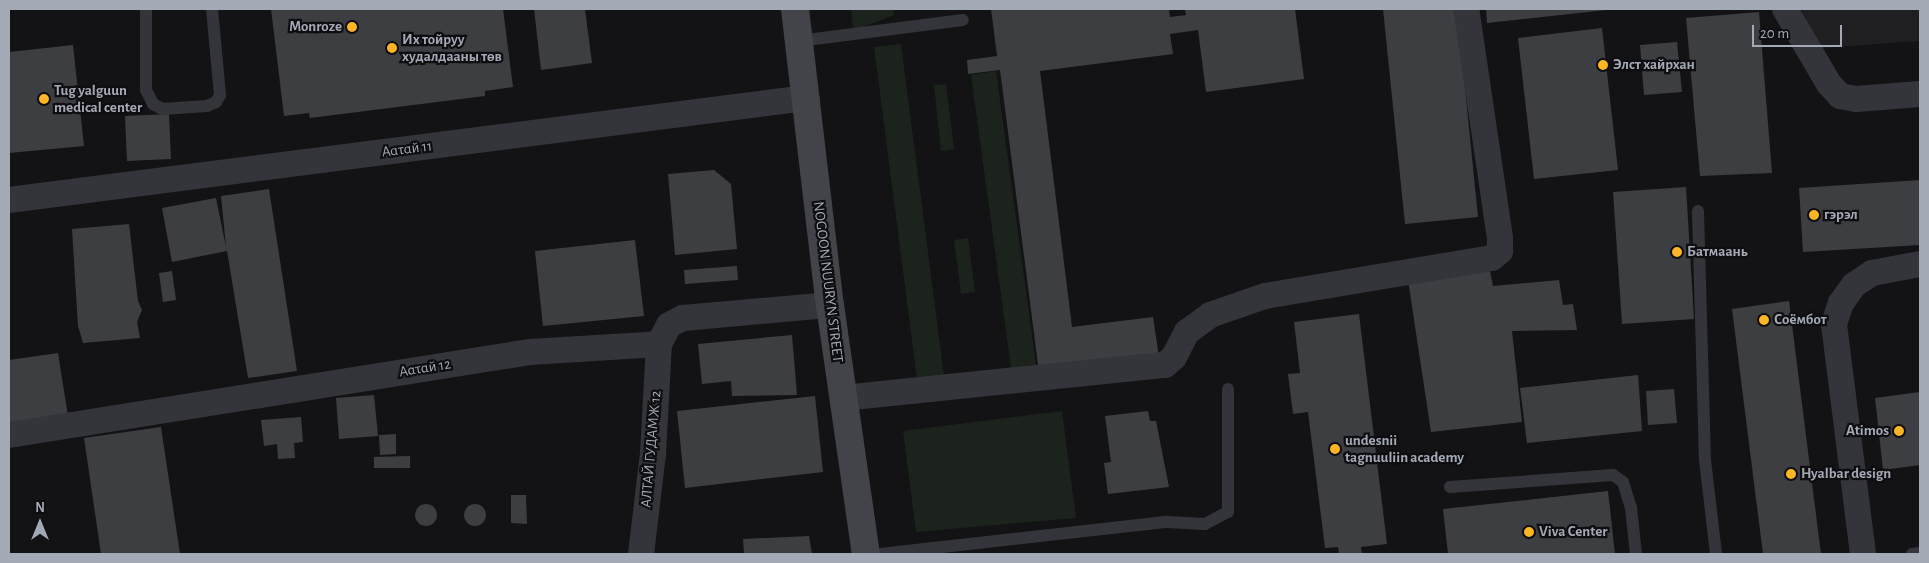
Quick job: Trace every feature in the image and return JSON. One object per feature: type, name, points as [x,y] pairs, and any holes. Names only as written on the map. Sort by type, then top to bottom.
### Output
[{"type":"main road","name":"NOGOON NUURYN STREET","points":[[795,9],[830,305],[866,554]]},
{"type":"street","points":[[844,398],[1165,365],[1174,357],[1187,332],[1210,315],[1266,296],[1492,258],[1500,251],[1500,238],[1466,9]]},
{"type":"street","points":[[1785,9],[1828,84],[1840,96],[1856,99],[1920,94]]},
{"type":"street","name":"Ααταй 11","points":[[9,200],[806,98]]},
{"type":"street","points":[[1863,554],[1834,324],[1841,303],[1854,285],[1872,273],[1920,264]]},
{"type":"street","points":[[659,344],[669,326],[683,318],[830,305]]},
{"type":"street","name":"Ααταй 12","points":[[9,435],[530,352],[659,344]]},
{"type":"street","name":"АЛТАЙ ГУДАМЖ 12","points":[[641,554],[653,454],[659,344]]},
{"type":"lane","points":[[146,9],[146,90],[153,104],[162,109],[207,106],[216,102],[220,95],[212,9]]},
{"type":"lane","points":[[799,40],[963,20]]},
{"type":"lane","points":[[1698,211],[1705,460],[1716,554]]},
{"type":"lane","points":[[880,554],[1167,522],[1205,524],[1228,512],[1228,389]]},
{"type":"lane","points":[[1450,487],[1613,475],[1623,482],[1631,508],[1636,554]]},
{"type":"lane","points":[[1912,554],[1920,553]]},
{"type":"shaded area","points":[[851,9],[893,9],[894,15],[853,31]]},
{"type":"shaded area","points":[[1801,9],[1920,9],[1920,41],[1821,48]]},
{"type":"shaded area","points":[[901,44],[944,376],[917,379],[874,47]]},
{"type":"shaded area","points":[[996,71],[1036,365],[1011,368],[971,75]]},
{"type":"shaded area","points":[[946,84],[954,149],[941,151],[934,85]]},
{"type":"shaded area","points":[[968,238],[975,292],[961,294],[954,240]]},
{"type":"shaded area","points":[[1062,411],[1076,518],[916,532],[903,431]]},
{"type":"building","name":"Их тойруу худалдааны төв","points":[[271,9],[503,9],[513,87],[485,91],[485,96],[310,118],[309,113],[284,116]]},
{"type":"building","points":[[534,9],[585,9],[592,63],[541,70]]},
{"type":"building","points":[[991,9],[1169,9],[1170,17],[1186,15],[1185,9],[1295,9],[1304,79],[1206,92],[1198,30],[1170,34],[1173,54],[1040,71],[1072,327],[1153,317],[1159,357],[1039,372],[1000,70],[968,74],[967,60],[997,56]]},
{"type":"building","points":[[1383,9],[1457,9],[1478,217],[1405,224]]},
{"type":"building","points":[[1486,9],[1606,9],[1606,10],[1487,23]]},
{"type":"building","points":[[1759,12],[1772,173],[1700,176],[1686,18]]},
{"type":"building","points":[[1602,28],[1618,170],[1534,179],[1518,38]]},
{"type":"building","points":[[1677,42],[1682,92],[1644,95],[1640,45]]},
{"type":"building","name":"Tug yalguun medical center","points":[[73,45],[84,146],[9,153],[9,52]]},
{"type":"building","points":[[169,114],[171,159],[127,161],[125,116]]},
{"type":"building","points":[[714,170],[731,184],[737,249],[675,255],[668,174]]},
{"type":"building","points":[[1920,180],[1920,245],[1803,252],[1799,188]]},
{"type":"building","points":[[1686,187],[1694,319],[1622,324],[1613,192]]},
{"type":"building","points":[[269,189],[297,371],[248,378],[227,251],[172,262],[162,208],[216,198],[226,247],[221,196]]},
{"type":"building","points":[[129,224],[138,301],[142,310],[137,322],[140,338],[83,343],[78,326],[72,229]]},
{"type":"building","points":[[635,240],[644,316],[543,326],[535,251]]},
{"type":"building","points":[[737,266],[738,280],[685,284],[684,270]]},
{"type":"building","points":[[172,271],[176,300],[163,302],[159,273]]},
{"type":"building","points":[[1490,271],[1493,286],[1559,280],[1563,305],[1573,304],[1577,330],[1512,331],[1522,422],[1431,432],[1408,280]]},
{"type":"building","points":[[1789,301],[1821,554],[1763,554],[1732,309]]},
{"type":"building","points":[[1359,314],[1387,544],[1361,547],[1362,554],[1339,554],[1338,547],[1325,548],[1308,412],[1293,414],[1288,374],[1300,373],[1294,322]]},
{"type":"building","points":[[792,335],[797,395],[732,396],[731,381],[702,384],[698,344]]},
{"type":"building","points":[[58,353],[68,416],[9,424],[9,360]]},
{"type":"building","points":[[1638,375],[1642,431],[1527,443],[1520,388]]},
{"type":"building","points":[[1674,389],[1677,423],[1648,425],[1646,391]]},
{"type":"building","name":"Atimos","points":[[1920,392],[1920,465],[1883,470],[1875,398]]},
{"type":"building","points":[[374,395],[378,436],[339,439],[336,398]]},
{"type":"building","points":[[815,396],[823,472],[685,488],[677,411]]},
{"type":"building","points":[[1148,411],[1150,421],[1156,421],[1169,487],[1108,494],[1104,463],[1111,462],[1105,416]]},
{"type":"building","points":[[301,417],[303,442],[294,443],[295,458],[278,459],[277,444],[264,446],[261,420]]},
{"type":"building","points":[[161,427],[180,554],[101,554],[84,438]]},
{"type":"building","points":[[396,434],[396,454],[380,455],[379,435]]},
{"type":"building","points":[[410,456],[410,468],[374,468],[374,457]]},
{"type":"building","name":"Viva Center","points":[[1608,491],[1615,554],[1448,554],[1443,509]]},
{"type":"building","points":[[511,495],[526,495],[527,524],[511,523]]},
{"type":"building","points":[[426,504],[434,507],[437,515],[434,523],[426,526],[418,523],[415,515],[418,507]]},
{"type":"building","points":[[475,504],[483,507],[486,515],[483,523],[475,526],[467,523],[464,515],[467,507]]},
{"type":"building","points":[[809,536],[812,554],[744,554],[743,539]]},
{"type":"place","name":"Monroze","points":[[352,27]]},
{"type":"place","name":"Их тойруу худалдааны төв","points":[[392,48]]},
{"type":"place","name":"Элст хайрхан","points":[[1603,65]]},
{"type":"place","name":"Tug yalguun medical center","points":[[44,99]]},
{"type":"place","name":"гэрэл","points":[[1814,215]]},
{"type":"place","name":"Батмаань","points":[[1677,252]]},
{"type":"place","name":"Соёмбот","points":[[1764,320]]},
{"type":"place","name":"Atimos","points":[[1899,431]]},
{"type":"place","name":"undesnii tagnuuliin academy","points":[[1335,449]]},
{"type":"place","name":"Hyalbar design","points":[[1791,474]]},
{"type":"place","name":"Viva Center","points":[[1529,532]]}]
